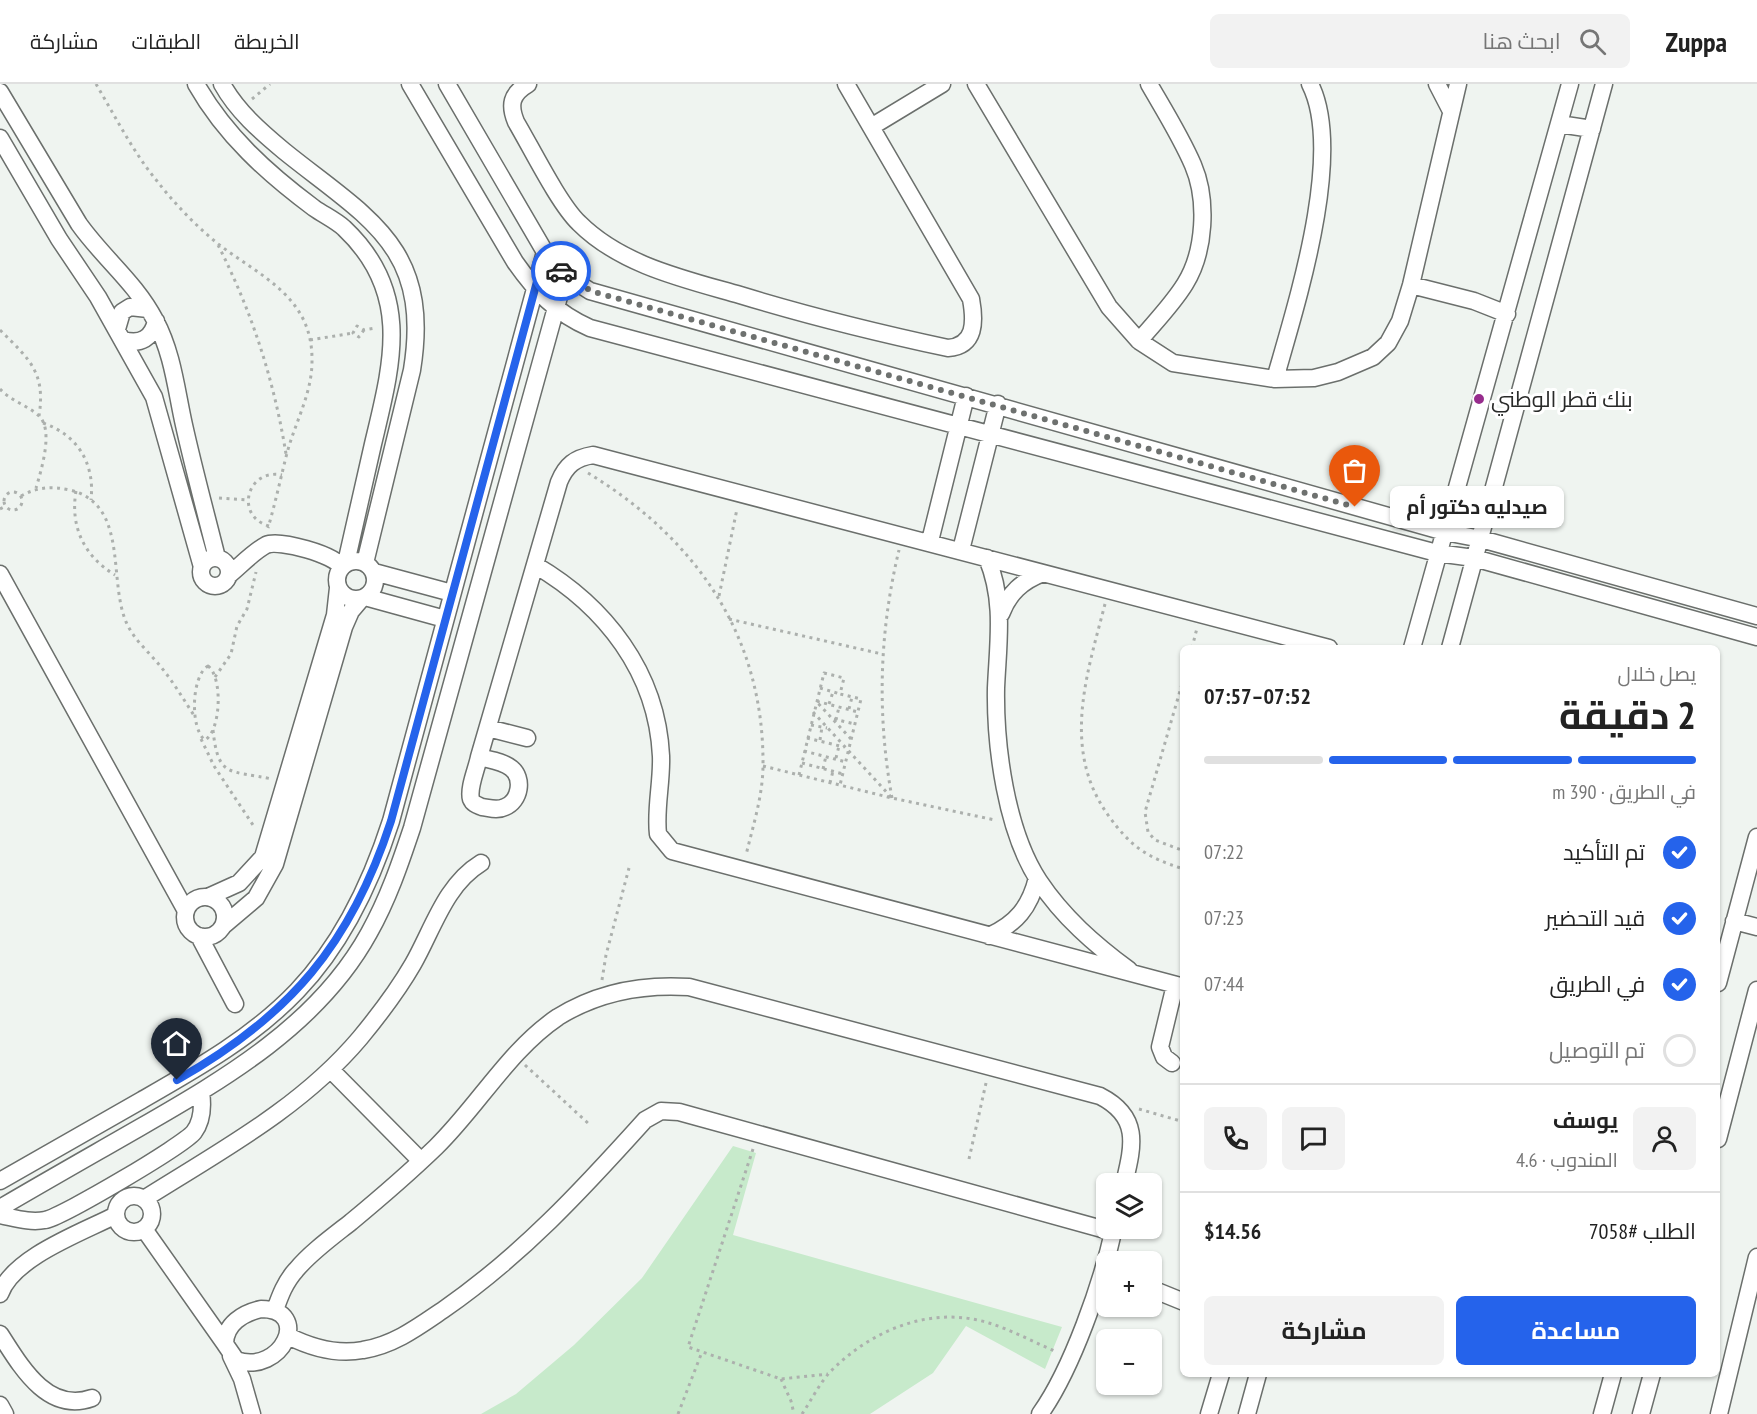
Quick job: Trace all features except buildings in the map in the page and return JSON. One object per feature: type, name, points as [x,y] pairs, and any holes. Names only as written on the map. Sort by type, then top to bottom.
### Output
[{"type":"street","points":[[196,84],[222,125],[245,150],[314,208],[343,227],[362,248],[387,297],[392,325],[391,366],[356,519],[343,565],[337,577],[338,625],[256,898],[213,936],[199,936]]},
{"type":"street","points":[[222,84],[239,110],[261,133],[372,220],[396,252],[409,280],[416,310],[417,340],[412,370],[375,523],[370,567],[373,589],[338,625]]},
{"type":"street","points":[[410,84],[515,262],[535,290],[556,310],[590,328],[1437,553],[1474,558],[1757,637]]},
{"type":"street","points":[[447,84],[545,252],[566,275],[591,291],[998,404],[1444,532],[1481,539],[1757,615]]},
{"type":"street","points":[[528,84],[517,90],[512,100],[511,110],[516,122],[576,221],[612,248],[633,260],[668,273],[833,323],[957,348],[967,341],[974,329],[975,319],[970,299],[846,84]]},
{"type":"street","points":[[871,128],[942,84]]},
{"type":"street","points":[[976,84],[1109,307],[1138,341],[1173,363],[1275,379],[1314,378],[1338,372],[1373,357],[1388,343],[1400,321],[1411,285],[1458,84]]},
{"type":"street","points":[[1138,341],[1186,282],[1196,259],[1202,229],[1201,202],[1194,167],[1149,84]]},
{"type":"street","points":[[1275,379],[1305,273],[1318,189],[1322,119],[1317,98],[1310,84]]},
{"type":"street","points":[[1437,84],[1451,111]]},
{"type":"street","points":[[1413,645],[1570,84]]},
{"type":"street","points":[[1451,645],[1604,84]]},
{"type":"street","points":[[0,92],[79,224],[105,257],[121,270],[152,315],[174,370],[184,424],[217,558],[226,564],[229,575]]},
{"type":"street","points":[[1559,124],[1592,129]]},
{"type":"street","points":[[245,150],[261,133]]},
{"type":"street","points":[[0,138],[120,335],[154,397],[188,515],[204,582],[213,586],[223,584],[229,575],[262,547],[272,543],[284,544],[335,559],[343,565]]},
{"type":"street","points":[[23,177],[44,166]]},
{"type":"street","points":[[314,208],[328,187]]},
{"type":"street","points":[[59,238],[79,224]]},
{"type":"street","points":[[0,1181],[206,1063],[250,1033],[275,1012],[318,966],[354,912],[369,883],[391,821],[545,252]]},
{"type":"street","points":[[0,1208],[201,1092],[251,1060],[291,1026],[335,982],[369,934],[395,882],[412,828],[566,275]]},
{"type":"street","points":[[1411,285],[1474,301],[1507,314]]},
{"type":"street","points":[[120,335],[122,312],[130,306],[152,315]]},
{"type":"street","points":[[120,335],[141,342],[148,337],[152,315]]},
{"type":"street","points":[[391,366],[412,370]]},
{"type":"street","points":[[930,541],[966,396]]},
{"type":"street","points":[[961,550],[998,404]]},
{"type":"street","points":[[164,428],[184,424]]},
{"type":"street","points":[[371,453],[391,458]]},
{"type":"street","points":[[479,757],[563,471],[571,462],[593,455],[930,541],[1298,644]]},
{"type":"street","points":[[188,515],[204,505]]},
{"type":"street","points":[[356,519],[375,523]]},
{"type":"street","points":[[202,567],[208,560],[217,558]]},
{"type":"street","points":[[987,558],[995,580],[1001,615],[997,730],[1003,778],[1015,824],[1037,878],[1080,931],[1134,975]]},
{"type":"street","points":[[343,565],[355,560],[452,593]]},
{"type":"street","points":[[535,565],[561,580],[591,606],[617,635],[638,668],[657,724],[662,783],[657,823],[664,843],[682,855],[1179,986],[1160,1047],[1164,1057],[1172,1063]]},
{"type":"street","points":[[1001,615],[1005,603],[1021,584],[1043,573]]},
{"type":"street","points":[[0,574],[186,911],[189,928],[199,936],[235,1004]]},
{"type":"street","points":[[339,588],[346,596],[363,598],[445,619]]},
{"type":"street","points":[[488,728],[527,738]]},
{"type":"street","points":[[186,911],[195,900],[208,897],[239,883],[268,856],[285,782],[296,768]]},
{"type":"street","points":[[391,821],[412,828]]},
{"type":"street","points":[[1720,975],[1757,837]]},
{"type":"street","points":[[0,1294],[10,1276],[34,1258],[116,1213],[123,1199],[141,1198],[291,1105],[331,1070],[367,1029],[411,966],[452,888],[482,863]]},
{"type":"street","points":[[990,936],[1016,920],[1033,894],[1037,878]]},
{"type":"street","points":[[208,897],[221,905],[224,911],[223,926]]},
{"type":"street","points":[[1734,921],[1757,927]]},
{"type":"street","points":[[275,1310],[286,1284],[303,1262],[421,1161],[471,1110],[515,1056],[558,1018],[601,997],[650,986],[689,987],[1100,1096],[1111,1101],[1128,1122],[1132,1136],[1132,1149],[1127,1173]]},
{"type":"street","points":[[1720,1131],[1757,990]]},
{"type":"street","points":[[331,1070],[421,1161]]},
{"type":"street","points":[[0,1215],[31,1221],[44,1221],[57,1217],[186,1141],[195,1131],[203,1106],[201,1092]]},
{"type":"street","points":[[288,1336],[318,1348],[349,1352],[387,1344],[410,1332],[464,1295],[537,1236],[652,1115],[661,1111],[679,1112],[1096,1225]]},
{"type":"street","points":[[103,1190],[124,1229],[134,1232],[144,1229],[152,1214],[127,1176]]},
{"type":"street","points":[[144,1229],[228,1350],[242,1379],[252,1414]]},
{"type":"street","points":[[1719,1414],[1757,1257]]},
{"type":"street","points":[[1040,1414],[1054,1395],[1096,1292]]},
{"type":"street","points":[[1162,1292],[1180,1300]]},
{"type":"street","points":[[261,1309],[275,1310],[284,1318],[288,1336],[283,1348],[263,1359],[242,1362],[228,1350],[227,1331],[241,1317],[261,1309]]},
{"type":"street","points":[[0,1335],[41,1399],[51,1407],[75,1409],[92,1398]]},
{"type":"street","points":[[1209,1414],[1220,1377]]},
{"type":"street","points":[[1247,1414],[1257,1377]]},
{"type":"street","points":[[1602,1414],[1612,1377]]},
{"type":"street","points":[[1641,1414],[1651,1377]]},
{"type":"street","points":[[0,1405],[5,1414]]},
{"type":"path","points":[[96,84],[156,180],[217,243],[277,285],[299,312],[310,340],[311,376],[306,399],[286,456],[247,609],[237,626],[231,654],[215,677]]},
{"type":"path","points":[[239,110],[270,84]]},
{"type":"path","points":[[217,243],[249,310],[262,346],[272,382],[286,456]]},
{"type":"path","points":[[0,330],[34,366],[42,402],[39,416]]},
{"type":"path","points":[[310,340],[353,333]]},
{"type":"path","points":[[0,389],[39,416],[43,423],[44,459],[36,488]]},
{"type":"path","points":[[43,423],[70,437],[82,452],[90,471],[91,500]]},
{"type":"path","points":[[571,462],[635,503],[661,525],[685,550],[729,618],[751,678],[758,709],[763,766],[757,812],[742,871]]},
{"type":"path","points":[[269,526],[253,517],[247,500],[250,488],[259,479],[270,474],[282,475]]},
{"type":"path","points":[[6,506],[6,495],[11,492],[21,496],[36,488],[75,491],[91,500],[111,529],[115,542],[117,595],[128,626],[169,677],[195,717],[214,766],[268,856]]},
{"type":"path","points":[[75,491],[76,524],[84,545],[97,562],[115,575]]},
{"type":"path","points":[[718,598],[741,494]]},
{"type":"path","points":[[6,506],[10,509],[20,507],[21,496]]},
{"type":"path","points":[[204,505],[247,500]]},
{"type":"path","points":[[0,509],[6,506]]},
{"type":"path","points":[[892,798],[883,732],[882,654],[890,594],[903,535]]},
{"type":"path","points":[[1108,590],[1082,701],[1080,728],[1082,755],[1089,781],[1101,805],[1135,848],[1158,861],[1180,868]]},
{"type":"path","points":[[729,618],[882,654]]},
{"type":"path","points":[[195,717],[196,689],[203,669],[207,666],[212,669],[215,677],[218,704],[210,738],[205,740],[201,737]]},
{"type":"path","points":[[799,775],[824,673],[844,678],[840,694]]},
{"type":"path","points":[[820,688],[861,699],[840,785]]},
{"type":"path","points":[[1180,691],[1145,812],[1145,822],[1155,840],[1180,849]]},
{"type":"path","points":[[829,704],[832,692]]},
{"type":"path","points":[[849,709],[852,697]]},
{"type":"path","points":[[816,701],[858,712]]},
{"type":"path","points":[[816,701],[851,739]]},
{"type":"path","points":[[834,719],[839,706]]},
{"type":"path","points":[[813,712],[892,798]]},
{"type":"path","points":[[834,719],[855,724]]},
{"type":"path","points":[[843,730],[845,722]]},
{"type":"path","points":[[811,724],[829,729]]},
{"type":"path","points":[[820,741],[822,728]]},
{"type":"path","points":[[213,730],[220,764],[231,770],[285,782]]},
{"type":"path","points":[[807,738],[847,749]]},
{"type":"path","points":[[836,759],[839,746]]},
{"type":"path","points":[[804,751],[846,762]]},
{"type":"path","points":[[823,769],[826,756]]},
{"type":"path","points":[[801,763],[843,774]]},
{"type":"path","points":[[214,766],[220,764]]},
{"type":"path","points":[[763,766],[892,798],[1015,824]]},
{"type":"path","points":[[830,783],[833,771]]},
{"type":"path","points":[[601,997],[606,955],[628,868]]},
{"type":"path","points":[[515,1056],[590,1125]]},
{"type":"path","points":[[969,1159],[990,1066]]},
{"type":"path","points":[[1111,1101],[1180,1121]]},
{"type":"path","points":[[758,1133],[688,1347],[781,1379],[828,1374]]},
{"type":"path","points":[[802,1414],[828,1374],[862,1345],[901,1325],[943,1317],[989,1323],[1070,1358]]},
{"type":"path","points":[[678,1414],[702,1352]]},
{"type":"path","points":[[781,1379],[794,1414]]},
{"type":"green space","points":[[733,1146],[756,1153],[733,1235],[1062,1327],[1045,1369],[966,1326],[933,1373],[870,1414],[481,1414],[516,1394],[574,1345],[642,1278]]},
{"type":"way so far","points":[[561,271],[591,291],[998,404],[1355,507]]},
{"type":"place","name":"بنك قطر الوطني","points":[[1479,399]]},
{"type":"place","name":"صيدليه دكتور أم","points":[[1355,507]]},
{"type":"route","points":[[177,1080],[224,1052],[250,1033],[298,990],[337,939],[369,883],[391,821],[545,252],[561,271]]}]
